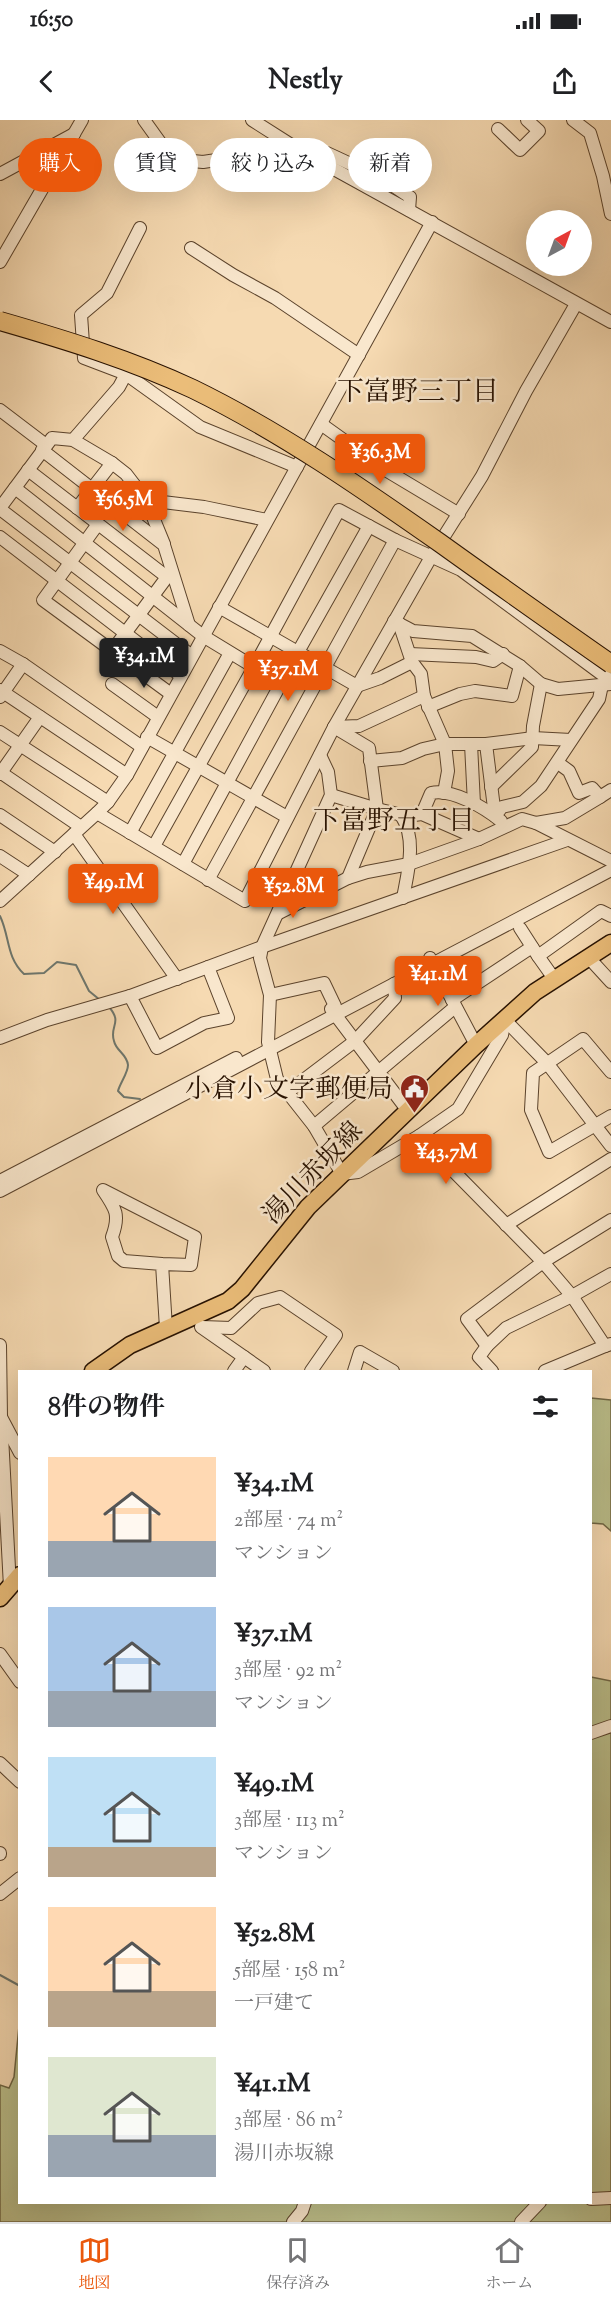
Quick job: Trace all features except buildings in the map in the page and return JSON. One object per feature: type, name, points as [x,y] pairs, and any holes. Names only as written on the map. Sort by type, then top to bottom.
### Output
[{"type":"highway","points":[[0,310],[149,357],[245,403],[332,454],[611,651]]},
{"type":"highway","points":[[0,321],[85,346],[144,368],[202,394],[279,435],[344,476],[611,664]]},
{"type":"main road","name":"湯川赤坂線","points":[[97,1370],[130,1345],[166,1328],[196,1323],[228,1301],[242,1289],[308,1207],[477,1045],[536,992],[611,943]]},
{"type":"street","points":[[0,262],[82,120]]},
{"type":"street","points":[[144,120],[172,159],[210,161]]},
{"type":"street","points":[[252,120],[280,138]]},
{"type":"street","points":[[498,129],[520,150],[539,131],[528,120]]},
{"type":"street","points":[[573,120],[590,133],[611,214]]},
{"type":"street","points":[[0,174],[75,134]]},
{"type":"street","points":[[336,170],[611,322]]},
{"type":"street","points":[[0,901],[97,813],[108,802],[127,775],[432,222]]},
{"type":"street","points":[[140,228],[107,293],[81,315],[84,358],[126,374],[200,427],[297,467]]},
{"type":"street","points":[[191,248],[275,298],[358,356]]},
{"type":"street","points":[[97,813],[244,901],[334,727],[397,622],[431,557],[459,514],[576,304]]},
{"type":"street","points":[[73,440],[118,387],[126,374]]},
{"type":"street","points":[[0,410],[93,489],[164,545]]},
{"type":"street","points":[[321,424],[384,470],[459,514]]},
{"type":"street","points":[[189,625],[164,545],[146,500],[126,474],[112,463],[73,440],[52,438],[0,508],[192,656]]},
{"type":"street","points":[[78,508],[112,463]]},
{"type":"street","points":[[28,470],[167,577],[112,651]]},
{"type":"street","points":[[15,488],[203,636],[254,667]]},
{"type":"street","points":[[146,500],[204,507],[267,520]]},
{"type":"street","points":[[154,846],[339,510],[395,540],[461,570],[608,683]]},
{"type":"street","points":[[98,524],[43,600],[171,694]]},
{"type":"street","points":[[183,864],[369,526]]},
{"type":"street","points":[[0,537],[181,675]]},
{"type":"street","points":[[208,880],[395,540]]},
{"type":"street","points":[[219,608],[357,686],[380,678],[411,658],[476,657],[493,661],[503,654]]},
{"type":"street","points":[[397,622],[413,631],[472,636],[503,654],[541,684],[558,689],[608,683]]},
{"type":"street","points":[[397,622],[411,658],[421,674],[426,702],[445,744],[448,771],[444,792]]},
{"type":"street","points":[[0,651],[145,742],[175,752],[287,817]]},
{"type":"street","points":[[130,832],[230,653]]},
{"type":"street","points":[[23,664],[1,693],[127,775]]},
{"type":"street","points":[[334,727],[359,726],[426,702],[475,691],[512,696],[520,666]]},
{"type":"street","points":[[495,816],[502,807],[523,802],[541,786],[608,683]]},
{"type":"street","points":[[112,684],[158,717]]},
{"type":"street","points":[[491,787],[532,747],[533,726],[541,684]]},
{"type":"street","points":[[40,717],[0,773],[77,831],[177,979]]},
{"type":"street","points":[[334,727],[369,748],[377,809],[348,878]]},
{"type":"street","points":[[0,732],[108,802]]},
{"type":"street","points":[[370,761],[402,758],[423,749],[445,744],[486,744],[533,738],[572,740]]},
{"type":"street","points":[[471,744],[474,804]]},
{"type":"street","points":[[486,744],[495,816]]},
{"type":"street","points":[[320,755],[328,771],[331,795],[262,947],[260,958],[270,995],[269,1046],[277,1078],[314,1126],[342,1174],[358,1172],[419,1136],[458,1109],[502,1035],[505,1020]]},
{"type":"street","points":[[558,763],[569,771],[579,793],[592,788],[605,794]]},
{"type":"street","points":[[422,814],[431,793],[444,792],[483,807],[507,825]]},
{"type":"street","points":[[536,823],[565,818],[605,794]]},
{"type":"street","points":[[331,795],[377,809],[401,814],[422,814],[479,839]]},
{"type":"street","points":[[401,814],[410,840],[409,864],[403,897]]},
{"type":"street","points":[[0,815],[55,852]]},
{"type":"street","points":[[279,913],[348,878],[409,864],[479,839],[522,819],[536,823],[611,861]]},
{"type":"street","points":[[0,1038],[47,1020],[130,996],[567,840]]},
{"type":"street","points":[[0,856],[29,875]]},
{"type":"street","points":[[333,1010],[394,984],[430,961],[611,861]]},
{"type":"street","points":[[0,1191],[333,1010],[611,870]]},
{"type":"street","points":[[314,1126],[453,1004],[601,911],[611,916]]},
{"type":"street","points":[[520,928],[555,980]]},
{"type":"street","points":[[589,958],[611,982]]},
{"type":"street","points":[[430,961],[477,1045]]},
{"type":"street","points":[[130,996],[157,1048],[204,1023],[228,1018],[208,967]]},
{"type":"street","points":[[270,995],[324,983],[333,1010],[408,1111]]},
{"type":"street","points":[[289,1091],[355,1041],[395,998],[394,984]]},
{"type":"street","points":[[505,1020],[547,1063],[611,1146]]},
{"type":"street","points":[[611,1072],[584,1039],[532,1073],[531,1110],[549,1152],[611,1116]]},
{"type":"street","points":[[0,1181],[269,1046]]},
{"type":"street","points":[[419,1136],[543,1262],[572,1296],[608,1345],[547,1370]]},
{"type":"street","points":[[506,1225],[611,1159]]},
{"type":"street","points":[[104,1190],[195,1237],[191,1265],[162,1264],[124,1261],[118,1256],[111,1238],[117,1224],[116,1209],[104,1190]]},
{"type":"street","points":[[487,1346],[467,1319],[543,1262],[611,1220]]},
{"type":"street","points":[[162,1264],[166,1328]]},
{"type":"street","points":[[481,1366],[479,1357],[506,1328],[611,1274]]},
{"type":"street","points":[[196,1323],[231,1328],[258,1303],[280,1297],[336,1335],[312,1370]]},
{"type":"street","points":[[196,1323],[263,1370]]},
{"type":"street","points":[[0,1345],[1,1417],[10,1587]]},
{"type":"street","points":[[354,1370],[360,1352],[391,1370]]},
{"type":"street","points":[[235,1370],[244,1357]]},
{"type":"street","points":[[1,1417],[18,1449]]},
{"type":"street","points":[[0,1654],[18,1679]]},
{"type":"street","points":[[592,1733],[611,1726]]},
{"type":"street","points":[[2,1770],[18,1781]]},
{"type":"street","points":[[0,1894],[18,1880]]},
{"type":"street","points":[[592,2199],[611,2198]]},
{"type":"street","points":[[293,2222],[304,2204]]},
{"type":"street","points":[[521,2222],[538,2204]]},
{"type":"green space","points":[[592,1398],[611,1400],[611,1531],[603,1524],[592,1523]]},
{"type":"green space","points":[[592,1677],[611,1681],[611,2222],[0,2222],[0,2085],[9,2088],[14,2077],[18,2036],[18,2204],[592,2204]]},
{"type":"waterway","points":[[0,916],[11,954],[24,974],[44,973],[57,962],[76,965],[89,991],[100,1000]]},
{"type":"waterway","points":[[109,1007],[115,1017],[114,1041],[128,1065],[118,1091],[124,1097],[140,1099]]},
{"type":"waterway","points":[[0,1975],[18,1985]]},
{"type":"place","name":"小倉小文字郵便局","points":[[414,1114]]},
{"type":"district","name":"下富野三丁目","points":[[418,391]]},
{"type":"district","name":"下富野五丁目","points":[[394,820]]}]
